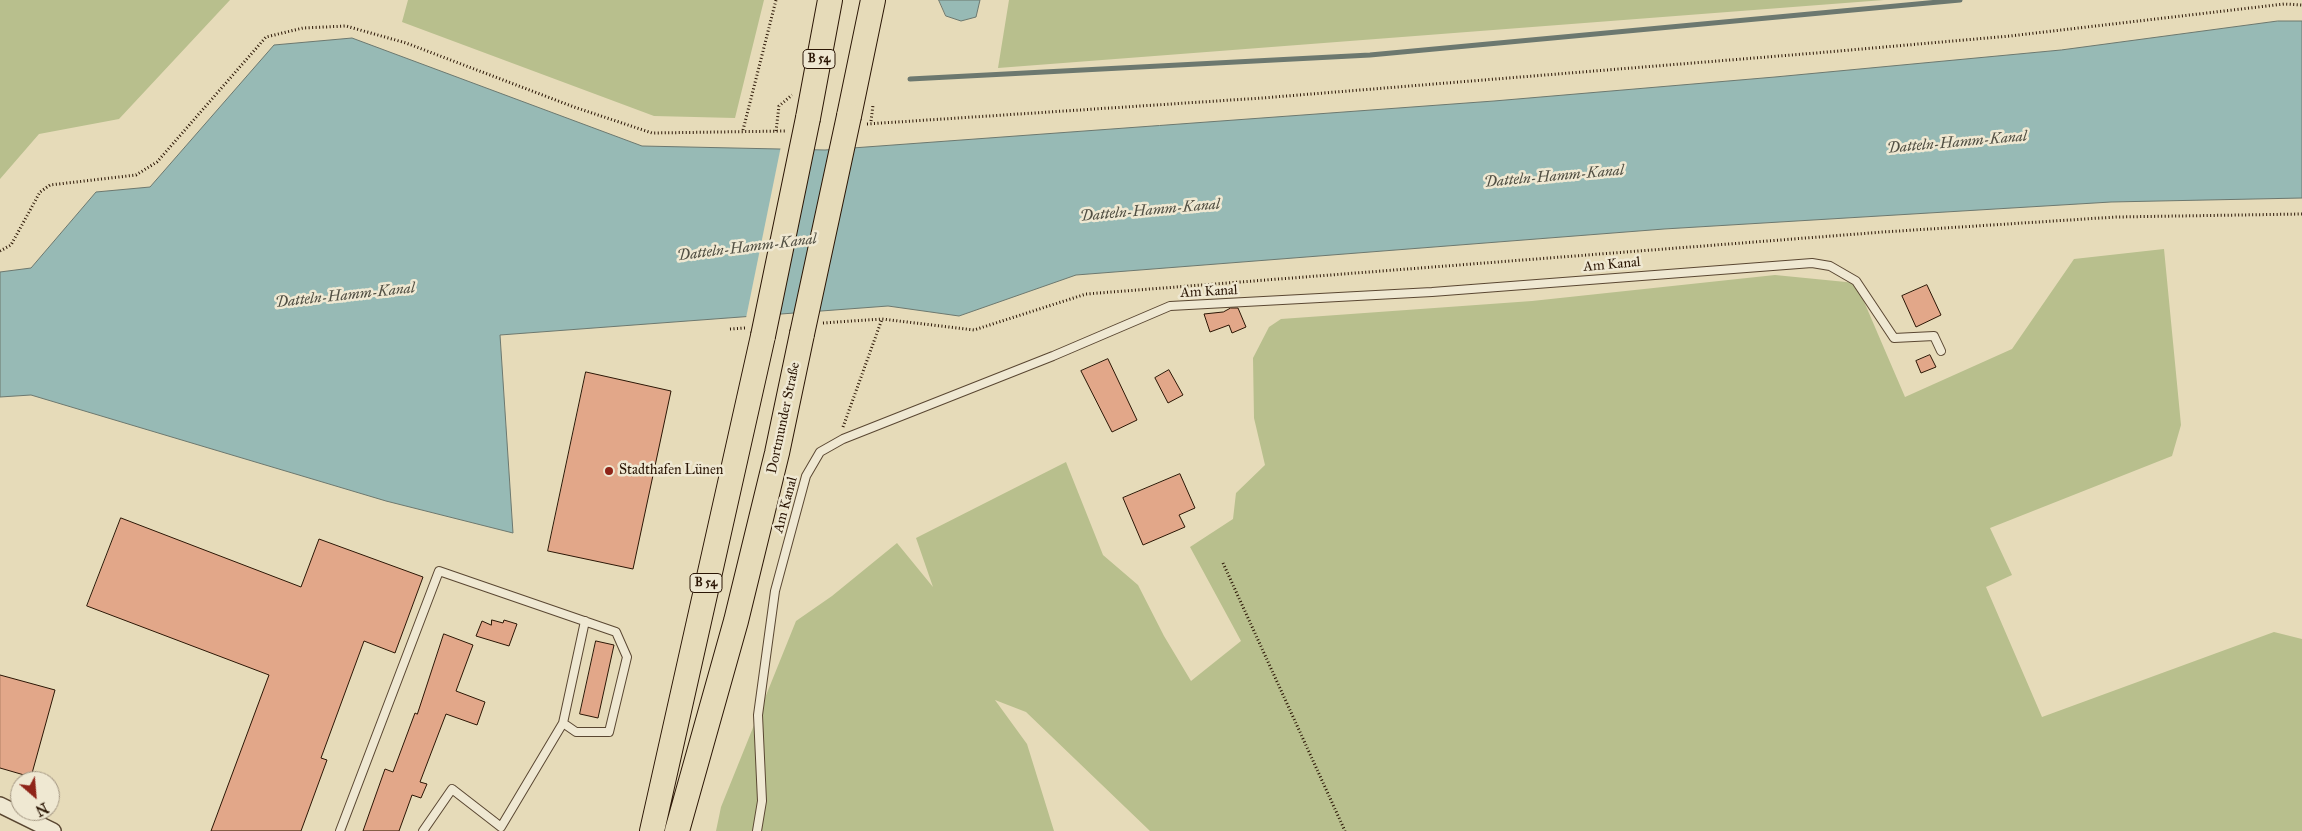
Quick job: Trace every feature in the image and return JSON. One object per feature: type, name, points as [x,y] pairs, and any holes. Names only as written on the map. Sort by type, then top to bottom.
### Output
[{"type":"main road","name":"B 54","points":[[652,831],[756,332],[808,118],[830,0]]},
{"type":"main road","name":"Dortmunder Straße","points":[[677,831],[736,621],[859,120],[873,0]]},
{"type":"street","points":[[0,804],[53,831]]},
{"type":"lane","name":"Am Kanal","points":[[757,831],[762,801],[758,715],[776,591],[806,476],[820,452],[843,438],[1053,356],[1170,306],[1432,292],[1812,263],[1830,266],[1856,281],[1894,338],[1934,336],[1941,351]]},
{"type":"lane","points":[[340,831],[439,571],[616,632],[627,657],[609,732],[576,732],[563,723]]},
{"type":"lane","points":[[422,831],[452,789],[502,827],[563,723],[585,621]]},
{"type":"path","points":[[743,130],[776,0]]},
{"type":"path","points":[[859,120],[1262,98],[2010,36],[2284,4],[2302,5]]},
{"type":"path","points":[[0,251],[11,245],[40,192],[50,185],[136,175],[143,171],[157,162],[266,36],[303,28],[346,26],[406,43],[574,107],[652,133],[743,130],[776,132],[779,106],[791,95],[795,95]]},
{"type":"path","points":[[809,329],[882,319],[974,330],[1086,294],[1883,232],[2116,217],[2302,214]]},
{"type":"path","points":[[843,438],[843,427],[882,319]]},
{"type":"path","points":[[730,329],[756,332]]},
{"type":"path","points":[[1223,563],[1345,831]]},
{"type":"green space","points":[[0,0],[230,0],[119,119],[39,134],[0,179]]},
{"type":"green space","points":[[408,0],[764,0],[735,118],[654,116],[402,22]]},
{"type":"green space","points":[[1009,0],[1884,0],[998,68]]},
{"type":"green space","points":[[2164,249],[2181,425],[2172,456],[1990,528],[2012,575],[1986,587],[2042,717],[2274,632],[2302,639],[2302,831],[1150,831],[1026,712],[995,700],[1027,744],[1054,831],[716,831],[721,807],[796,621],[832,596],[897,543],[933,587],[916,538],[1066,462],[1103,555],[1138,585],[1164,636],[1191,681],[1241,641],[1190,547],[1233,519],[1236,493],[1265,465],[1254,418],[1253,358],[1269,327],[1281,319],[1532,301],[1775,275],[1856,283],[1905,397],[2012,349],[2074,259]]},
{"type":"water","points":[[939,0],[980,0],[976,17],[961,21],[946,16]]},
{"type":"water","name":"Datteln-Hamm-Kanal","points":[[2278,21],[2302,21],[2302,198],[2111,202],[1664,229],[1076,275],[959,316],[888,306],[500,335],[513,533],[386,501],[31,395],[0,397],[0,272],[31,268],[96,192],[150,187],[274,45],[352,38],[642,146],[825,150],[1494,101],[1775,77],[2061,50]]},
{"type":"pier","points":[[781,146],[813,147],[779,316],[746,318]]},
{"type":"building","points":[[1927,285],[1941,315],[1916,327],[1902,296]]},
{"type":"building","points":[[1231,308],[1238,308],[1246,327],[1232,333],[1229,325],[1210,332],[1204,314],[1223,312]]},
{"type":"building","points":[[1930,355],[1936,367],[1921,373],[1916,361]]},
{"type":"building","points":[[1108,359],[1137,420],[1112,432],[1081,371]]},
{"type":"building","points":[[1169,370],[1183,395],[1168,403],[1155,378]]},
{"type":"building","name":"Stadthafen Lünen","points":[[586,372],[671,391],[633,569],[548,551]]},
{"type":"building","points":[[1180,474],[1195,508],[1179,515],[1185,527],[1143,545],[1123,498]]},
{"type":"building","points":[[121,518],[301,587],[319,539],[423,577],[395,653],[364,641],[321,758],[327,760],[301,831],[211,831],[269,675],[87,606]]},
{"type":"building","points":[[492,620],[503,623],[504,620],[517,624],[509,646],[476,636],[482,621],[491,625]]},
{"type":"building","points":[[444,634],[473,645],[456,691],[485,702],[477,725],[446,714],[420,782],[427,784],[421,798],[412,795],[399,831],[363,831],[385,769],[393,772],[415,713],[417,714]]},
{"type":"building","points":[[596,641],[614,645],[598,718],[580,714]]},
{"type":"building","points":[[0,675],[55,690],[33,771],[10,771],[0,768]]},
{"type":"waterway","points":[[910,79],[1370,55],[1960,0]]},
{"type":"place","name":"Stadthafen Lünen","points":[[609,471]]}]
